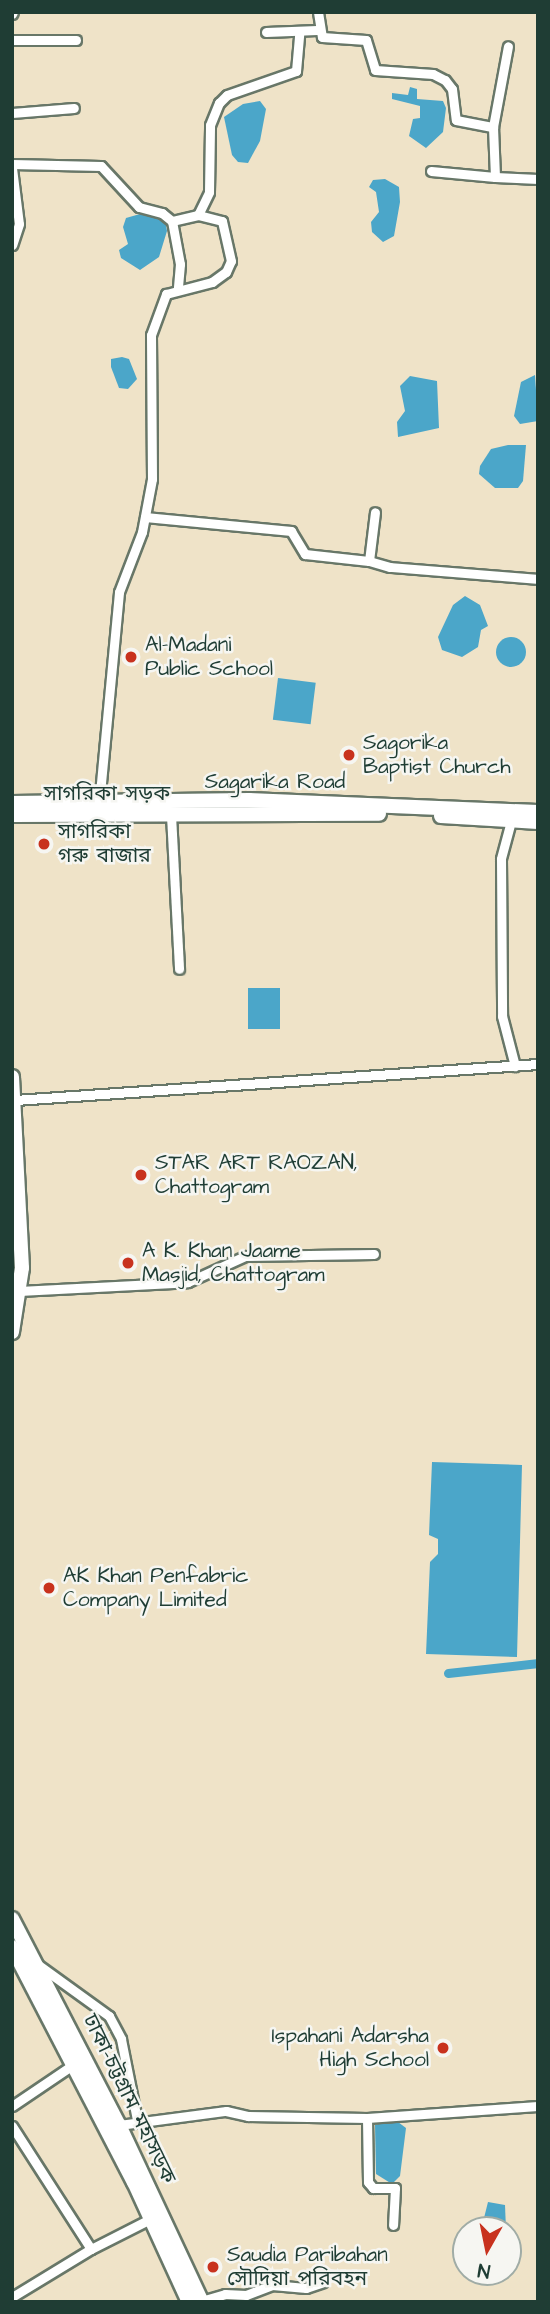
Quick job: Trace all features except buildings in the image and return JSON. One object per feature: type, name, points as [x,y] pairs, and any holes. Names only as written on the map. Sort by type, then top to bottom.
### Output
[{"type":"main road","name":"Sagarika Road","points":[[12,803],[98,810],[248,806],[538,811]]},
{"type":"main road","name":"সাগরিকা সড়ক","points":[[12,815],[98,810],[171,815],[248,806],[538,822]]},
{"type":"main road","points":[[12,1077],[22,1195],[19,1291],[12,1332]]},
{"type":"main road","name":"ঢাকা-চট্টগ্রাম মহাসড়ক","points":[[12,1919],[119,2126],[194,2301]]},
{"type":"main road","name":"ঢাকা-চট্টগ্রাম মহাসড়ক","points":[[12,1947],[157,2216]]},
{"type":"street","points":[[317,30],[318,12]]},
{"type":"street","points":[[266,32],[299,33],[317,30],[328,39],[366,40],[376,70],[433,74],[444,80],[452,89],[456,120],[493,127]]},
{"type":"street","points":[[198,215],[209,192],[211,125],[219,103],[227,95],[296,71],[299,33]]},
{"type":"street","points":[[12,40],[76,40]]},
{"type":"street","points":[[495,177],[493,127],[508,46]]},
{"type":"street","points":[[12,113],[74,108]]},
{"type":"street","points":[[12,245],[19,224],[12,166],[102,166],[139,207],[162,213],[172,221],[180,264],[178,289]]},
{"type":"street","points":[[431,171],[538,180]]},
{"type":"street","points":[[98,810],[119,593],[145,517],[155,431],[151,335],[166,294],[212,282],[226,272],[231,261],[222,221],[198,215],[172,221]]},
{"type":"street","points":[[369,561],[375,512]]},
{"type":"street","points":[[145,517],[291,531],[305,554],[369,561],[390,567],[538,579]]},
{"type":"street","points":[[171,815],[179,969]]},
{"type":"street","points":[[511,821],[501,859],[502,1016],[515,1066]]},
{"type":"street","points":[[15,1100],[538,1065]]},
{"type":"street","points":[[19,1291],[188,1282],[245,1256],[374,1254]]},
{"type":"street","points":[[37,1964],[109,2016],[121,2039],[137,2120]]},
{"type":"street","points":[[12,2106],[74,2064]]},
{"type":"street","points":[[119,2126],[137,2120],[226,2111],[248,2116],[367,2118],[538,2106]]},
{"type":"street","points":[[367,2118],[368,2182],[373,2188],[395,2188],[393,2225]]},
{"type":"street","points":[[12,2126],[91,2249]]},
{"type":"street","points":[[16,2295],[91,2249],[157,2216]]},
{"type":"street","points":[[194,2301],[225,2294],[248,2299],[272,2285],[306,2288],[323,2282]]},
{"type":"water","points":[[410,87],[417,89],[417,99],[443,101],[446,108],[443,132],[426,148],[409,136],[413,119],[420,118],[420,106],[392,99],[392,93],[408,95]]},
{"type":"water","points":[[260,101],[266,109],[260,141],[248,163],[238,162],[232,155],[224,117],[243,104]]},
{"type":"water","points":[[385,179],[399,187],[400,202],[394,236],[383,242],[372,232],[371,222],[379,212],[376,192],[369,187],[373,180]]},
{"type":"water","points":[[140,214],[165,220],[167,231],[159,257],[140,270],[121,258],[119,250],[128,244],[123,227],[126,218]]},
{"type":"water","points":[[111,359],[129,359],[137,379],[128,389],[119,388],[111,367]]},
{"type":"water","points":[[535,375],[538,421],[520,424],[514,416],[521,382]]},
{"type":"water","points":[[410,376],[437,381],[439,428],[398,437],[397,422],[405,411],[400,386]]},
{"type":"water","points":[[526,445],[523,481],[518,488],[495,488],[479,474],[480,466],[491,449]]},
{"type":"water","points":[[465,596],[480,605],[488,626],[481,630],[478,647],[462,657],[442,650],[438,637],[453,605]]},
{"type":"water","points":[[511,637],[522,641],[526,652],[522,663],[511,667],[500,663],[496,652],[500,641]]},
{"type":"water","points":[[278,678],[316,683],[311,724],[273,720]]},
{"type":"water","points":[[248,988],[280,988],[280,1029],[248,1029]]},
{"type":"water","points":[[432,1462],[522,1465],[517,1657],[426,1654],[430,1562],[438,1554],[438,1539],[429,1535]]},
{"type":"water","points":[[394,2119],[406,2128],[400,2176],[392,2184],[376,2174],[375,2125]]},
{"type":"water","points":[[488,2202],[505,2205],[505,2216],[484,2216]]},
{"type":"waterway","points":[[448,1673],[538,1663]]},
{"type":"place","name":"Al-Madani Public School","points":[[131,657]]},
{"type":"place","name":"Sagorika Baptist Church","points":[[349,755]]},
{"type":"place","name":"সাগরিকা গরু বাজার","points":[[44,844]]},
{"type":"place","name":"STAR ART RAOZAN, Chattogram","points":[[141,1175]]},
{"type":"place","name":"A K. Khan Jaame Masjid, Chattogram","points":[[128,1263]]},
{"type":"place","name":"AK Khan Penfabric Company Limited","points":[[49,1588]]},
{"type":"place","name":"Ispahani Adarsha High School","points":[[443,2048]]},
{"type":"place","name":"Saudia Paribahan সৌদিয়া পরিবহন","points":[[213,2267]]}]
